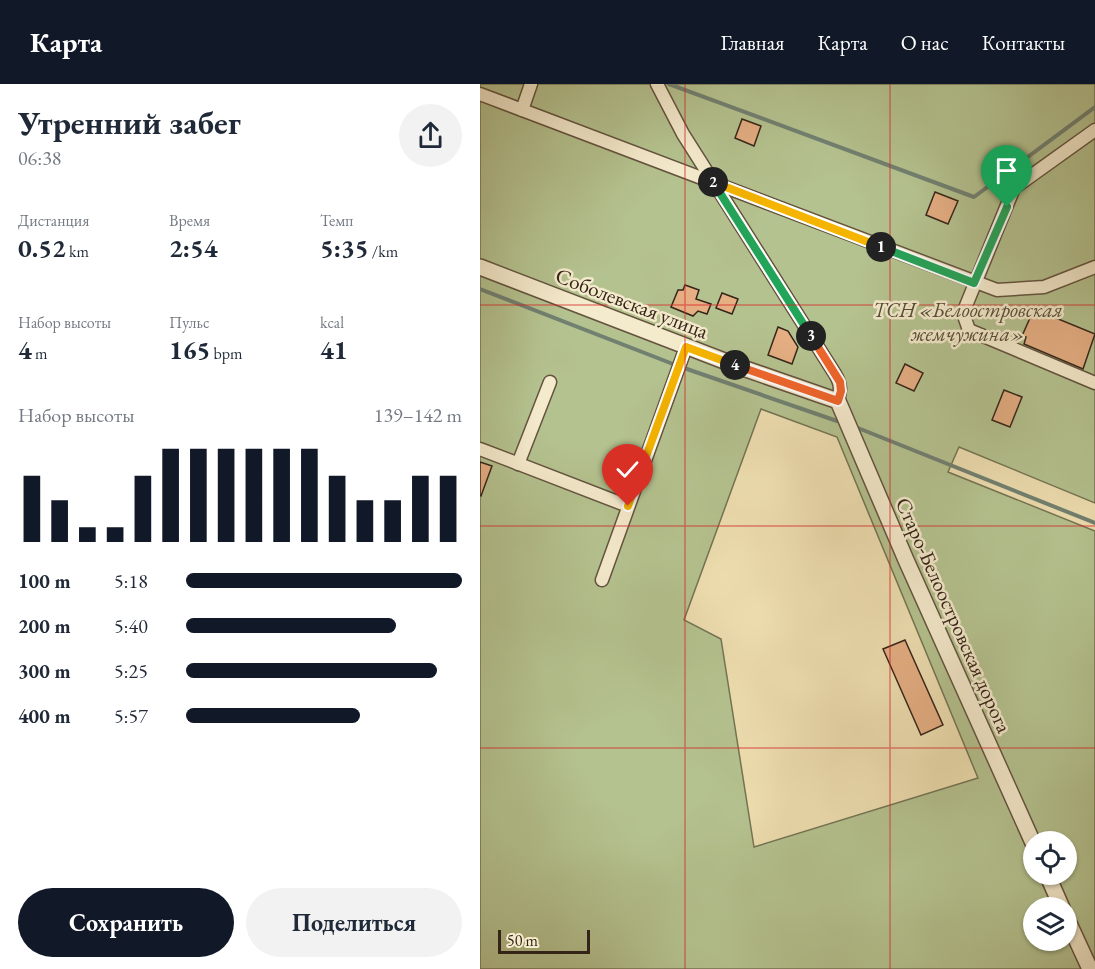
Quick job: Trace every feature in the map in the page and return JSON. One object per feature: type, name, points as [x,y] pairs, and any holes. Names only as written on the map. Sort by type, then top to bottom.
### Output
[{"type":"street","points":[[522,110],[531,84]]},
{"type":"street","points":[[657,84],[683,134],[840,382],[841,391],[838,401]]},
{"type":"street","points":[[480,94],[997,290],[1044,288],[1095,267]]},
{"type":"street","points":[[1095,130],[1014,188],[963,314],[969,330],[1095,382]]},
{"type":"street","name":"Соболевская улица","points":[[480,267],[686,347],[838,401]]},
{"type":"street","points":[[602,580],[686,347]]},
{"type":"street","points":[[518,464],[550,382]]},
{"type":"street","name":"Старо-Белоостровская дорога","points":[[838,401],[1028,831]]},
{"type":"street","points":[[480,449],[628,506]]},
{"type":"street","points":[[1077,941],[1090,969]]},
{"type":"green space","name":"ТСН «Белоостровская жемчужина»","points":[[480,84],[1095,84],[1095,503],[959,447],[948,472],[1095,531],[1095,969],[480,969]],"holes":[[[761,409],[837,437],[978,778],[754,847],[721,639],[684,620]]]},
{"type":"building","points":[[742,119],[761,126],[754,146],[735,138]]},
{"type":"building","points":[[935,192],[958,201],[948,224],[926,215]]},
{"type":"building","points":[[685,285],[699,290],[696,299],[711,304],[707,314],[698,311],[693,316],[671,307],[678,290],[683,290]]},
{"type":"building","points":[[722,293],[738,299],[732,314],[716,308]]},
{"type":"building","points":[[1034,309],[1095,334],[1083,369],[1024,344],[1026,337],[1022,336]]},
{"type":"building","points":[[778,327],[788,331],[798,347],[792,364],[768,355]]},
{"type":"building","points":[[905,364],[923,373],[914,391],[896,383]]},
{"type":"building","points":[[1004,390],[1022,397],[1010,427],[992,420]]},
{"type":"building","points":[[480,462],[492,466],[481,496],[480,495]]},
{"type":"building","points":[[905,640],[943,725],[921,735],[883,649]]},
{"type":"waterway","points":[[669,84],[974,197],[1095,107]]},
{"type":"waterway","points":[[480,289],[673,364]]},
{"type":"waterway","points":[[684,368],[837,421]]},
{"type":"waterway","points":[[858,428],[1095,523]]},
{"type":"route","points":[[628,506],[686,347],[838,401],[841,391],[840,382],[712,181],[974,283],[1007,207]]}]
